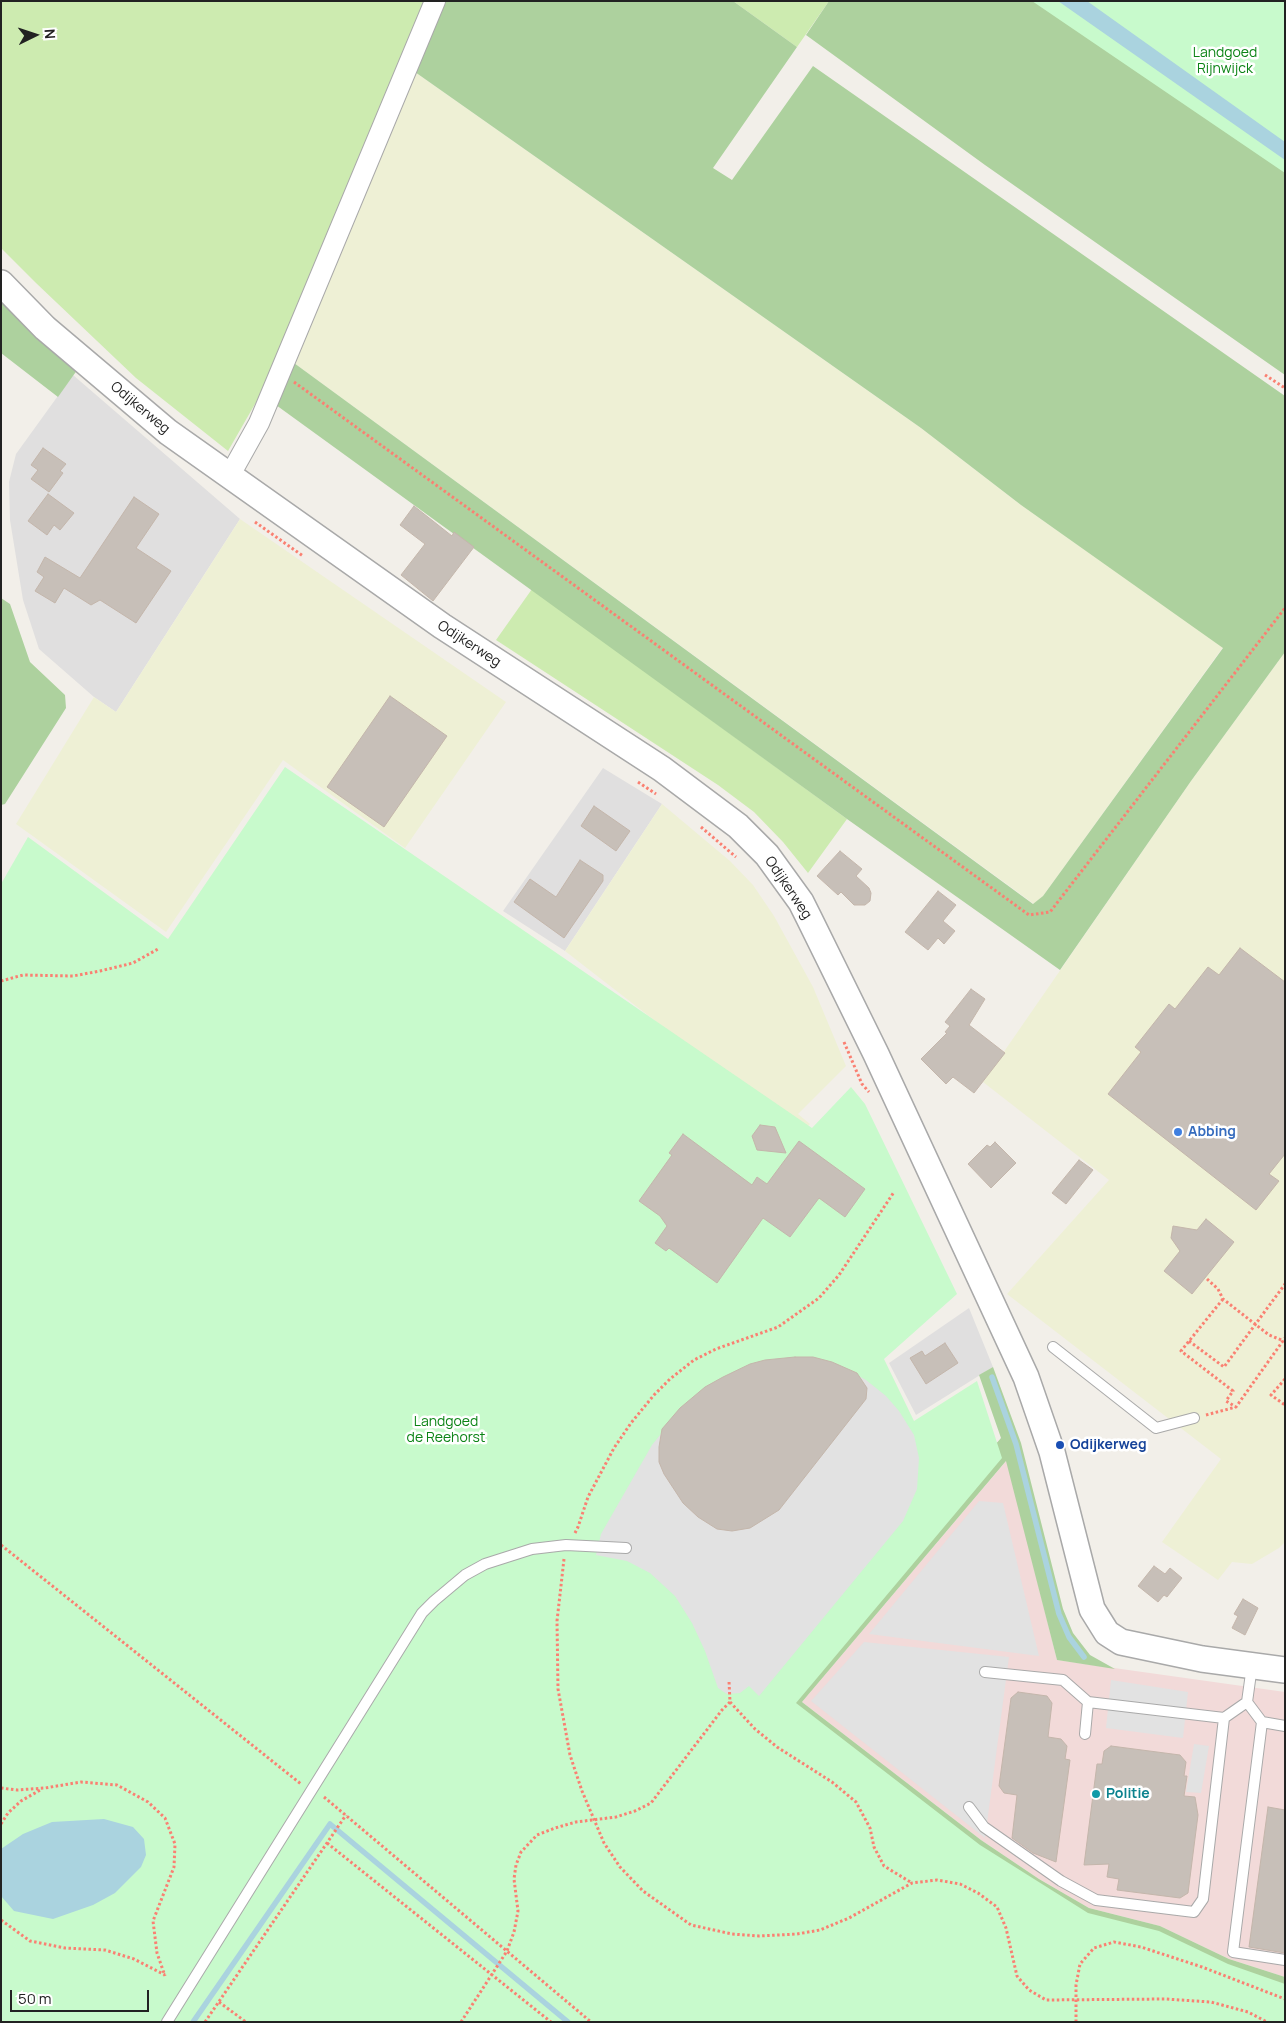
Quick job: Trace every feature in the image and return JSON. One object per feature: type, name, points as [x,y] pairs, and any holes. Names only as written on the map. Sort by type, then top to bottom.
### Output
[{"type":"street","points":[[230,475],[259,423],[435,1]]},
{"type":"street","name":"Odijkerweg","points":[[1,283],[45,328],[168,432],[442,626],[662,769],[738,826],[767,855],[801,902],[810,918],[876,1054],[1026,1377],[1052,1452],[1092,1609],[1107,1633],[1121,1642],[1202,1659],[1285,1670]]},
{"type":"lane","points":[[1053,1347],[1156,1428],[1194,1418]]},
{"type":"lane","points":[[167,2022],[422,1613],[465,1575],[486,1564],[532,1549],[566,1545],[626,1548]]},
{"type":"lane","points":[[1252,1666],[1247,1702],[1262,1722],[1285,1726]]},
{"type":"lane","points":[[985,1672],[1063,1680],[1088,1702],[1224,1718],[1247,1702]]},
{"type":"lane","points":[[1085,1734],[1088,1702]]},
{"type":"lane","points":[[969,1807],[984,1828],[1061,1881],[1096,1900],[1194,1912],[1202,1899],[1224,1718]]},
{"type":"lane","points":[[1262,1722],[1233,1952],[1285,1960]]},
{"type":"path","points":[[280,372],[1029,915],[1050,912],[1285,608]]},
{"type":"path","points":[[1265,375],[1285,388]]},
{"type":"path","points":[[253,521],[308,560]]},
{"type":"path","points":[[638,781],[662,798]]},
{"type":"path","points":[[700,827],[740,860]]},
{"type":"path","points":[[1,981],[23,975],[73,976],[100,971],[133,963],[158,950]]},
{"type":"path","points":[[842,1036],[862,1084],[874,1098]]},
{"type":"path","points":[[894,1192],[838,1275],[819,1298],[778,1327],[716,1349],[694,1360],[670,1379],[654,1395],[630,1423],[614,1448],[588,1497],[578,1527],[566,1545],[556,1621],[558,1689],[570,1755],[582,1791],[604,1843],[620,1867],[642,1891],[691,1925],[712,1930],[758,1936],[797,1934],[820,1930],[866,1910],[912,1883],[937,1880],[960,1884],[996,1907],[1008,1935],[1016,1976],[1029,1990],[1046,2000],[1166,1998],[1211,2002],[1248,2012],[1267,2022]]},
{"type":"path","points":[[1194,1418],[1236,1407],[1284,1340],[1269,1335],[1223,1299],[1218,1289],[1206,1279]]},
{"type":"path","points":[[1189,1341],[1224,1367],[1285,1284]]},
{"type":"path","points":[[1223,1299],[1181,1351],[1234,1391],[1226,1401],[1236,1407]]},
{"type":"path","points":[[1285,1379],[1271,1395],[1285,1405]]},
{"type":"path","points":[[1,1545],[299,1784],[313,1788],[346,1814],[591,2022]]},
{"type":"path","points":[[729,1681],[730,1702],[755,1729],[777,1747],[832,1782],[856,1802],[870,1828],[874,1847],[884,1866],[912,1883]]},
{"type":"path","points":[[460,2022],[507,1951],[514,1932],[518,1911],[514,1879],[516,1865],[521,1852],[536,1835],[555,1828],[616,1817],[651,1803],[730,1702]]},
{"type":"path","points":[[1,1788],[17,1790],[45,1788],[81,1782],[117,1785],[148,1802],[165,1818],[175,1844],[174,1867],[153,1921],[157,1953],[165,1976],[134,1959],[104,1950],[65,1948],[30,1942],[1,1920]]},
{"type":"path","points":[[1,1824],[8,1813],[21,1801],[45,1788]]},
{"type":"path","points":[[205,2022],[346,1814]]},
{"type":"path","points":[[327,1843],[551,2022]]},
{"type":"path","points":[[1076,2022],[1076,1985],[1080,1964],[1094,1948],[1114,1942],[1141,1947],[1202,1967],[1285,1999]]},
{"type":"path","points":[[220,2002],[246,2022]]},
{"type":"shaded area","points":[[73,375],[240,519],[116,712],[94,697],[39,649],[23,600],[10,520],[9,482],[16,454]]},
{"type":"shaded area","points":[[603,768],[662,804],[565,951],[503,911]]},
{"type":"shaded area","points":[[969,1308],[993,1367],[916,1415],[889,1363]]},
{"type":"shaded area","points":[[841,1366],[866,1380],[886,1396],[899,1411],[914,1435],[919,1458],[917,1489],[903,1521],[759,1696],[749,1686],[740,1693],[727,1694],[718,1688],[705,1651],[692,1623],[675,1596],[650,1573],[627,1561],[596,1555],[601,1534],[652,1445],[681,1409]]},
{"type":"shaded area","points":[[1007,1460],[1057,1660],[1285,1692],[1285,1977],[1229,1959],[1160,1926],[1089,1908],[1039,1879],[981,1840],[802,1702]]},
{"type":"shaded area","points":[[979,1501],[1003,1503],[1039,1656],[869,1634]]},
{"type":"shaded area","points":[[864,1642],[1009,1657],[985,1838],[811,1701]]},
{"type":"shaded area","points":[[1111,1680],[1188,1692],[1183,1738],[1106,1728]]},
{"type":"shaded area","points":[[1194,1744],[1209,1746],[1201,1793],[1186,1792]]},
{"type":"green space","points":[[1,1],[426,1],[259,397],[228,451],[136,378],[1,248]]},
{"type":"green space","points":[[445,1],[733,1],[797,47],[713,168],[732,180],[813,66],[1285,396],[1285,652],[1191,781],[1060,970],[847,819],[276,405],[294,363],[1033,904],[1043,896],[1223,648],[1021,505],[921,428],[415,72]]},
{"type":"green space","points":[[733,1],[829,1],[797,47]]},
{"type":"green space","points":[[829,1],[1058,1],[1285,160],[1285,375],[985,165],[806,35]]},
{"type":"green space","name":"Landgoed Rijnwijck","points":[[1032,1],[1285,1],[1285,173]]},
{"type":"green space","points":[[415,72],[921,428],[1021,505],[1223,647],[1043,896],[1034,904],[294,363]]},
{"type":"green space","points":[[1,292],[80,366],[58,397],[1,353]]},
{"type":"green space","points":[[240,519],[506,702],[405,848],[283,760],[166,932],[16,824],[94,697],[116,712]]},
{"type":"green space","points":[[532,589],[847,819],[808,873],[783,842],[754,812],[718,785],[496,640]]},
{"type":"green space","points":[[1,598],[10,604],[30,662],[65,695],[66,708],[5,804],[1,805]]},
{"type":"green space","points":[[1285,652],[1285,1542],[1279,1548],[1252,1564],[1232,1562],[1218,1580],[1162,1542],[1221,1459],[1007,1294],[1109,1180],[983,1082],[1191,781]]},
{"type":"green space","name":"Landgoed de Reehorst","points":[[285,767],[812,1128],[851,1087],[865,1104],[957,1294],[884,1359],[914,1421],[977,1381],[1002,1458],[796,1703],[980,1845],[1088,1913],[1159,1931],[1228,1964],[1285,1984],[1285,2022],[1,2022],[1,884],[28,837],[168,939]]},
{"type":"green space","points":[[662,804],[730,861],[753,885],[774,916],[813,987],[846,1066],[798,1114],[810,1124],[801,1134],[565,951]]},
{"type":"green space","points":[[993,1367],[1021,1443],[1063,1609],[1073,1633],[1090,1655],[1115,1669],[1057,1660],[1006,1461],[802,1702],[981,1840],[1039,1879],[1089,1908],[1160,1926],[1229,1959],[1285,1977],[1285,2022],[1014,2022],[775,1702],[1001,1438],[979,1375]]},
{"type":"water","points":[[1058,1],[1087,1],[1285,142],[1285,160]]},
{"type":"water","points":[[104,1819],[133,1827],[144,1839],[146,1855],[141,1867],[115,1893],[93,1905],[53,1919],[14,1911],[1,1896],[1,1849],[23,1834],[52,1822]]},
{"type":"building","points":[[43,448],[66,464],[60,471],[63,473],[49,492],[31,479],[38,470],[31,465]]},
{"type":"building","points":[[48,494],[74,513],[60,530],[54,525],[47,535],[28,521]]},
{"type":"building","points":[[134,497],[159,514],[136,548],[171,571],[136,623],[100,600],[91,605],[64,588],[55,603],[35,591],[44,577],[37,572],[45,557],[80,578]]},
{"type":"building","points":[[414,506],[452,536],[454,532],[474,547],[433,601],[401,575],[425,544],[400,525]]},
{"type":"building","points":[[390,696],[447,736],[384,827],[327,787]]},
{"type":"building","points":[[594,806],[630,831],[616,851],[581,826]]},
{"type":"building","points":[[840,851],[862,869],[856,876],[869,888],[871,893],[870,901],[865,905],[854,905],[841,892],[838,895],[817,876]]},
{"type":"building","points":[[580,860],[603,875],[603,881],[564,938],[514,902],[530,879],[556,897]]},
{"type":"building","points":[[938,891],[956,905],[943,921],[955,931],[944,944],[938,938],[928,950],[905,932]]},
{"type":"building","points":[[1240,948],[1285,982],[1285,1154],[1269,1174],[1279,1181],[1256,1210],[1108,1094],[1141,1052],[1135,1047],[1169,1004],[1175,1009],[1208,967],[1219,975]]},
{"type":"building","points":[[971,989],[985,999],[969,1025],[1005,1053],[974,1093],[953,1077],[946,1084],[921,1059],[947,1033],[945,1032],[950,1026],[945,1022]]},
{"type":"building","points":[[760,1125],[775,1127],[786,1153],[757,1150],[752,1136]]},
{"type":"building","points":[[683,1134],[752,1185],[757,1177],[767,1184],[799,1141],[865,1189],[845,1217],[819,1198],[790,1237],[763,1218],[717,1283],[669,1248],[666,1251],[655,1243],[667,1226],[660,1216],[639,1201],[672,1155],[669,1153]]},
{"type":"building","points":[[995,1142],[1016,1163],[991,1188],[968,1164],[987,1145],[990,1147]]},
{"type":"building","points":[[1079,1160],[1093,1170],[1066,1204],[1052,1193]]},
{"type":"building","points":[[1206,1219],[1234,1242],[1192,1294],[1164,1271],[1180,1251],[1171,1238],[1173,1226],[1197,1230]]},
{"type":"building","points":[[945,1343],[958,1363],[926,1384],[910,1358],[922,1351],[925,1356]]},
{"type":"building","points":[[813,1357],[832,1362],[857,1373],[867,1388],[866,1399],[779,1510],[750,1528],[732,1531],[717,1529],[698,1517],[683,1503],[664,1474],[659,1462],[662,1429],[680,1408],[705,1387],[723,1377],[750,1364],[765,1360]]},
{"type":"building","points":[[1154,1566],[1165,1574],[1170,1568],[1182,1578],[1167,1597],[1164,1595],[1158,1602],[1138,1586]]},
{"type":"building","points":[[1243,1599],[1258,1608],[1245,1635],[1232,1628],[1238,1616],[1234,1614]]},
{"type":"building","points":[[1018,1692],[1047,1696],[1052,1703],[1048,1737],[1061,1739],[1067,1746],[1065,1759],[1070,1760],[1056,1862],[1033,1853],[1012,1838],[1017,1795],[1004,1793],[999,1786],[1011,1698]]},
{"type":"building","points":[[1111,1746],[1180,1755],[1186,1762],[1184,1776],[1187,1776],[1184,1796],[1195,1797],[1198,1815],[1188,1893],[1180,1898],[1117,1890],[1119,1879],[1107,1877],[1109,1864],[1084,1865],[1097,1764],[1102,1764],[1104,1751]]},
{"type":"building","points":[[1268,1807],[1285,1810],[1285,1953],[1249,1947]]},
{"type":"waterway","points":[[992,1377],[1016,1444],[1059,1614],[1069,1637],[1084,1657]]},
{"type":"waterway","points":[[193,2022],[330,1824],[568,2022]]},
{"type":"place","name":"Abbing","points":[[1178,1132]]},
{"type":"place","name":"Odijkerweg","points":[[1060,1445]]},
{"type":"place","name":"Politie","points":[[1096,1794]]}]
